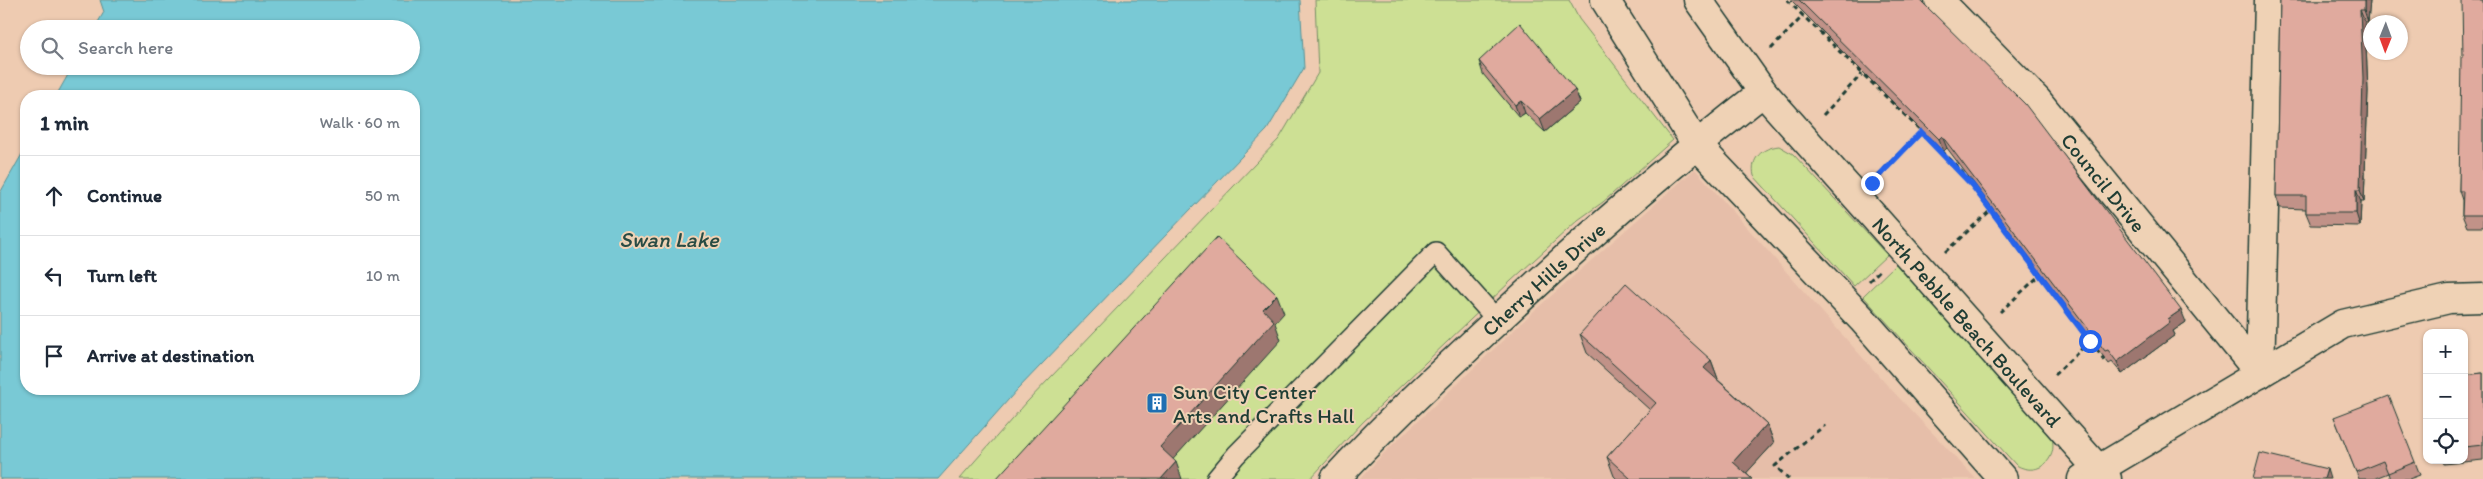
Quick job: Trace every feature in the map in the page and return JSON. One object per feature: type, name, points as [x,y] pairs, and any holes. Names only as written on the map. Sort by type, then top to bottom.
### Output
[{"type":"street","points":[[1605,0],[1696,144],[1862,319],[2003,479]]},
{"type":"street","name":"North Pebble Beach Boulevard","points":[[1698,0],[1763,92],[2096,475]]},
{"type":"street","name":"Council Drive","points":[[1939,0],[2037,100],[2260,374]]},
{"type":"street","points":[[2260,374],[2269,0]]},
{"type":"street","name":"Cherry Hills Drive","points":[[1335,479],[1373,438],[1497,320],[1696,144],[1763,92]]},
{"type":"street","points":[[2096,475],[2343,324],[2449,299],[2483,298]]},
{"type":"lane","points":[[1216,479],[1236,455],[1436,252],[1497,320]]},
{"type":"path","points":[[1787,0],[1959,168],[2106,362]]},
{"type":"path","points":[[1770,50],[1804,16]]},
{"type":"path","points":[[1816,121],[1862,74]]},
{"type":"path","points":[[1872,183],[1921,132]]},
{"type":"path","points":[[1959,168],[1966,162]]},
{"type":"path","points":[[1941,256],[1991,210]]},
{"type":"path","points":[[1864,286],[1884,266]]},
{"type":"path","points":[[1996,316],[2040,275]]},
{"type":"path","points":[[2050,378],[2090,341]]},
{"type":"path","points":[[1789,479],[1775,466],[1825,425]]},
{"type":"shaded area","points":[[1695,169],[1887,385],[1976,479],[1360,479],[1385,452],[1534,311]]},
{"type":"green space","points":[[1315,0],[1569,0],[1579,19],[1673,140],[1603,202],[1578,220],[1511,281],[1362,423],[1310,479],[959,479],[1027,402],[1279,139],[1318,73]]},
{"type":"green space","points":[[1779,146],[1793,154],[1887,255],[1854,286],[1754,176],[1754,164],[1759,155],[1767,149]]},
{"type":"green space","points":[[1896,264],[2050,433],[2053,450],[2046,463],[2033,469],[2025,469],[2016,465],[1863,296]]},
{"type":"water","name":"Swan Lake","points":[[100,0],[1300,0],[1304,68],[1267,130],[1017,390],[938,479],[0,479],[0,193],[20,158],[20,395],[420,395],[420,90],[59,90],[68,75],[420,75],[420,20],[99,20],[104,12]]},
{"type":"building","points":[[1799,0],[1920,0],[2025,104],[2181,310],[2168,319],[2170,322],[2117,362],[2108,350],[2105,351],[1942,136],[1939,139]]},
{"type":"building","points":[[2280,0],[2364,0],[2364,10],[2360,10],[2363,78],[2360,190],[2356,190],[2356,213],[2306,213],[2306,196],[2276,196]]},
{"type":"building","points":[[2462,0],[2483,0],[2483,215],[2462,215],[2463,191],[2459,191],[2461,57],[2463,57]]},
{"type":"building","points":[[1520,23],[1575,90],[1540,119],[1521,101],[1515,105],[1479,61]]},
{"type":"building","name":"Sun City Center Arts and Crafts Hall","points":[[1217,237],[1277,295],[1263,309],[1274,321],[1160,447],[1176,462],[1161,479],[996,479]]},
{"type":"building","points":[[1626,283],[1711,360],[1704,368],[1767,424],[1733,462],[1752,479],[1631,479],[1607,457],[1656,403],[1580,334]]},
{"type":"building","points":[[2483,373],[2483,445],[2468,447],[2468,375]]},
{"type":"building","points":[[2389,396],[2415,462],[2388,473],[2383,461],[2356,472],[2334,417]]},
{"type":"building","points":[[2260,453],[2327,469],[2324,479],[2253,479]]},
{"type":"place","name":"Sun City Center Arts and Crafts Hall","points":[[1157,403]]},
{"type":"route","points":[[1872,183],[1921,132],[1959,168],[2090,341]]}]
